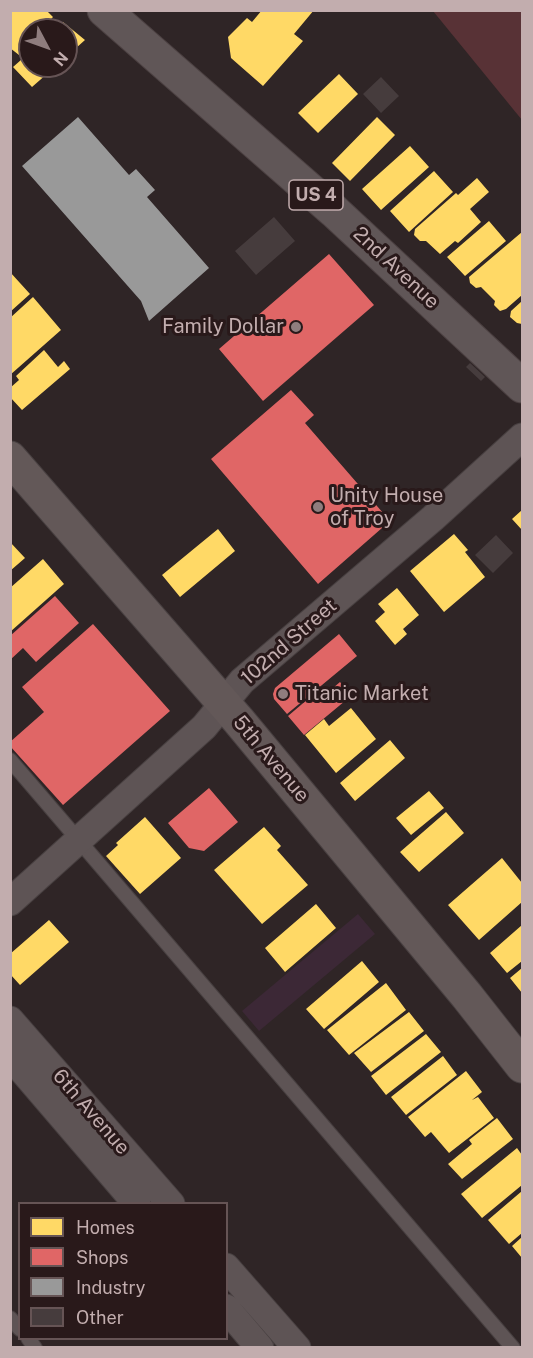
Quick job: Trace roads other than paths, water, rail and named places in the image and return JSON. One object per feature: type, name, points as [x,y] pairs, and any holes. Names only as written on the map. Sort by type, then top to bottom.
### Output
[{"type":"main road","name":"2nd Avenue","points":[[104,10],[342,218],[522,386]]},
{"type":"street","name":"102nd Street","points":[[10,902],[204,727],[242,681],[433,518],[522,437]]},
{"type":"street","name":"5th Avenue","points":[[10,458],[224,704],[467,996],[522,1066]]},
{"type":"street","name":"6th Avenue","points":[[10,1020],[170,1202]]},
{"type":"street","name":"6th Avenue","points":[[10,1056],[136,1202]]},
{"type":"street","points":[[228,1269],[297,1347]]},
{"type":"street","points":[[228,1310],[260,1347]]},
{"type":"lane","points":[[10,760],[513,1347]]},
{"type":"place","name":"Family Dollar","points":[[296,327]]},
{"type":"place","name":"Unity House of Troy","points":[[318,507]]},
{"type":"place","name":"Titanic Market","points":[[283,694]]}]
